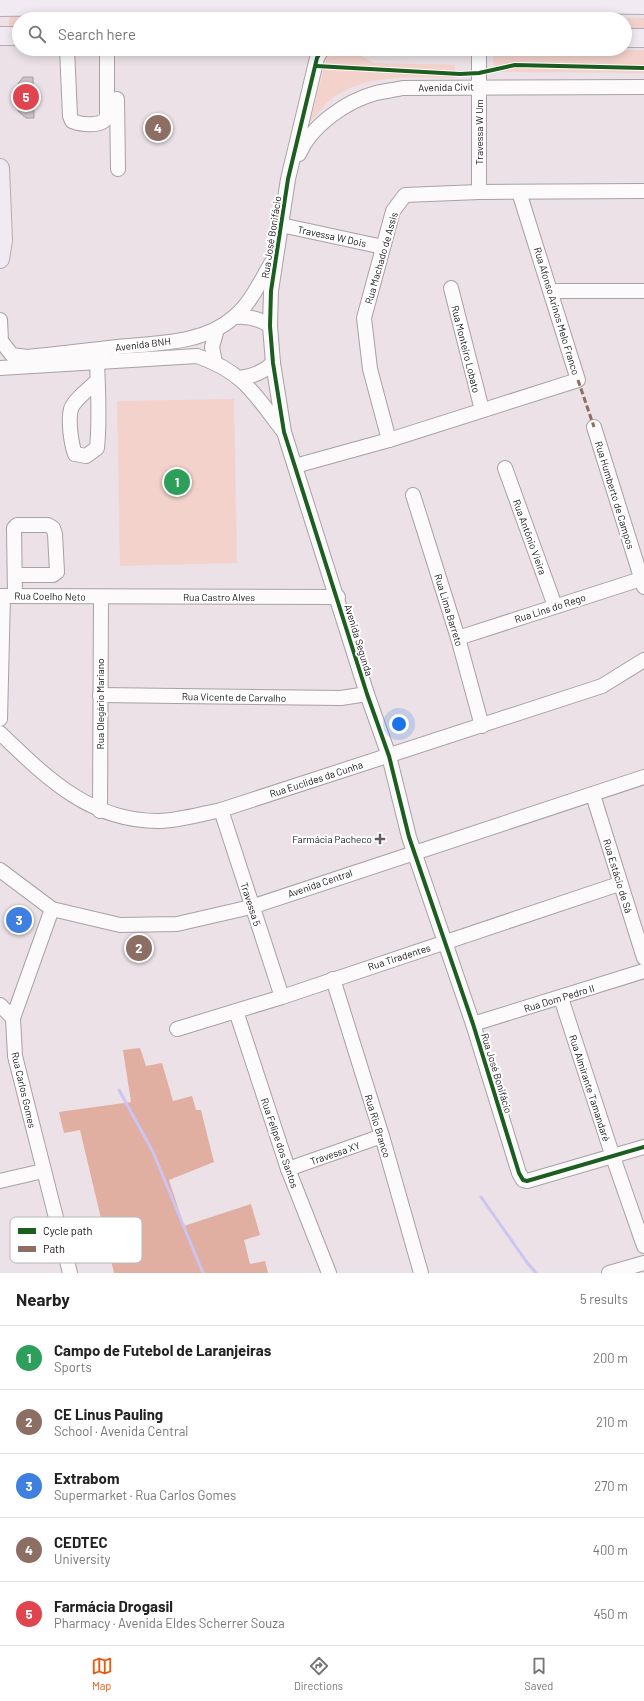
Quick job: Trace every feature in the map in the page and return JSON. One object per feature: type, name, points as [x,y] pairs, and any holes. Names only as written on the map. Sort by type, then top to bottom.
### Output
[{"type":"main road","points":[[0,7],[91,3],[228,2],[293,2],[332,8],[506,4],[644,5]]},
{"type":"main road","points":[[0,36],[12,36]]},
{"type":"main road","points":[[632,38],[644,38]]},
{"type":"main road","points":[[0,168],[3,240],[0,259]]},
{"type":"street","points":[[66,56],[70,116],[72,121],[78,124],[99,124],[105,121],[108,117],[107,56]]},
{"type":"street","points":[[117,56],[118,169]]},
{"type":"street","name":"Rua José Bonifácio","points":[[284,432],[273,363],[270,326],[270,291],[288,178],[318,56]]},
{"type":"street","name":"Travessa W Um","points":[[479,56],[479,192]]},
{"type":"street","name":"Avenida Civit","points":[[288,178],[304,143],[333,114],[352,103],[375,93],[403,88],[479,86],[644,87]]},
{"type":"street","name":"Rua Machado de Assis","points":[[389,440],[370,369],[364,318],[393,211],[405,195],[479,192],[644,191]]},
{"type":"street","name":"Rua Afonso Arinos Melo Franco","points":[[295,466],[389,440],[578,380],[519,192]]},
{"type":"street","name":"Travessa W Dois","points":[[281,225],[383,247]]},
{"type":"street","name":"Avenida BNH","points":[[0,320],[2,341],[12,355],[27,357],[170,341],[202,335],[217,329],[234,317],[247,303],[275,257]]},
{"type":"street","name":"Rua Monteiro Lobato","points":[[451,288],[482,410]]},
{"type":"street","points":[[551,292],[644,291]]},
{"type":"street","points":[[234,317],[261,320],[270,326]]},
{"type":"street","points":[[215,362],[212,347],[217,329]]},
{"type":"street","name":"Avenida BNH","points":[[0,368],[197,356],[215,362],[240,378],[284,432]]},
{"type":"street","points":[[97,362],[97,381]]},
{"type":"street","points":[[240,378],[252,377],[262,372],[273,363]]},
{"type":"street","name":"Rua Humberto de Campos","points":[[594,427],[643,583]]},
{"type":"street","name":"Avenida Segunda","points":[[284,432],[338,597],[367,694],[389,756],[414,853]]},
{"type":"street","name":"Rua Antônio Vieira","points":[[506,468],[555,606]]},
{"type":"street","name":"Rua Lima Barreto","points":[[412,495],[458,638],[482,726]]},
{"type":"street","points":[[0,719],[6,596],[15,575]]},
{"type":"street","name":"Rua Lins do Rego","points":[[458,638],[555,606],[643,583]]},
{"type":"street","name":"Rua Coelho Neto","points":[[6,596],[101,597]]},
{"type":"street","name":"Rua Castro Alves","points":[[101,597],[338,597]]},
{"type":"street","name":"Rua Olegário Mariano","points":[[100,811],[101,597]]},
{"type":"street","name":"Rua Euclides da Cunha","points":[[0,733],[38,769],[74,797],[100,811],[124,817],[158,821],[221,810],[482,726],[602,686],[644,660]]},
{"type":"street","name":"Rua Vicente de Carvalho","points":[[100,695],[341,698],[367,694]]},
{"type":"street","name":"Avenida Central","points":[[0,870],[52,909],[120,925],[151,926],[177,924],[251,907],[593,795],[644,776]]},
{"type":"street","name":"Rua Estácio de Sá","points":[[593,795],[644,958]]},
{"type":"street","name":"Travessa 5","points":[[221,810],[251,907],[282,996]]},
{"type":"street","name":"Rua José Bonifácio","points":[[414,853],[446,942],[519,1173],[523,1180],[528,1181],[644,1147]]},
{"type":"street","name":"Rua Tiradentes","points":[[177,1029],[282,996],[620,884]]},
{"type":"street","name":"Rua Carlos Gomes","points":[[52,909],[13,1018],[15,1056],[55,1217]]},
{"type":"street","name":"Rua Dom Pedro II","points":[[473,1024],[561,998],[644,971]]},
{"type":"street","name":"Rua Rio Branco","points":[[333,979],[382,1136],[421,1273]]},
{"type":"street","name":"Rua Almirante Tamandaré","points":[[561,998],[644,1246]]},
{"type":"street","points":[[0,1005],[13,1018]]},
{"type":"street","name":"Rua Felipe dos Santos","points":[[236,1011],[288,1169],[329,1273]]},
{"type":"street","name":"Travessa XY","points":[[288,1169],[382,1136]]},
{"type":"street","points":[[0,1181],[43,1171]]},
{"type":"street","points":[[609,1273],[644,1263]]},
{"type":"shaded area","points":[[9,15],[12,15],[12,27],[9,27]]},
{"type":"shaded area","points":[[632,18],[644,18],[644,29],[632,29]]},
{"type":"shaded area","points":[[632,50],[644,50],[644,73],[500,72],[494,66],[493,57],[632,56]]},
{"type":"shaded area","points":[[327,56],[362,56],[374,63],[455,65],[455,78],[395,78],[365,83],[351,88],[334,97],[310,122]]},
{"type":"shaded area","points":[[234,399],[237,563],[120,566],[117,401]]},
{"type":"shaded area","points":[[140,1048],[146,1066],[162,1063],[173,1101],[192,1096],[196,1110],[201,1110],[214,1162],[169,1180],[184,1226],[251,1204],[260,1235],[244,1240],[250,1264],[265,1261],[268,1273],[114,1273],[112,1263],[142,1263],[142,1217],[101,1217],[80,1130],[64,1133],[59,1112],[131,1102],[123,1050]]},
{"type":"building","points":[[23,77],[33,77],[34,118],[26,118],[18,111],[18,84]]},
{"type":"waterway","points":[[119,1090],[153,1152],[203,1273]]},
{"type":"waterway","points":[[481,1197],[536,1273]]},
{"type":"marked path","points":[[578,380],[594,427]]},
{"type":"cycle path","points":[[318,56],[288,179],[271,291],[270,326],[273,363],[284,432],[367,694],[389,756],[409,837],[473,1024],[519,1173],[523,1180],[527,1181],[644,1147]]},
{"type":"cycle path","points":[[316,66],[460,74],[479,73],[515,65],[644,68]]},
{"type":"place","name":"Farmácia Drogasil","points":[[26,97]]},
{"type":"place","name":"CEDTEC","points":[[158,128]]},
{"type":"place","name":"Campo de Futebol de Laranjeiras","points":[[177,482]]},
{"type":"place","name":"Farmácia Pacheco","points":[[380,839]]},
{"type":"place","name":"Extrabom","points":[[19,920]]},
{"type":"place","name":"CE Linus Pauling","points":[[139,948]]}]
